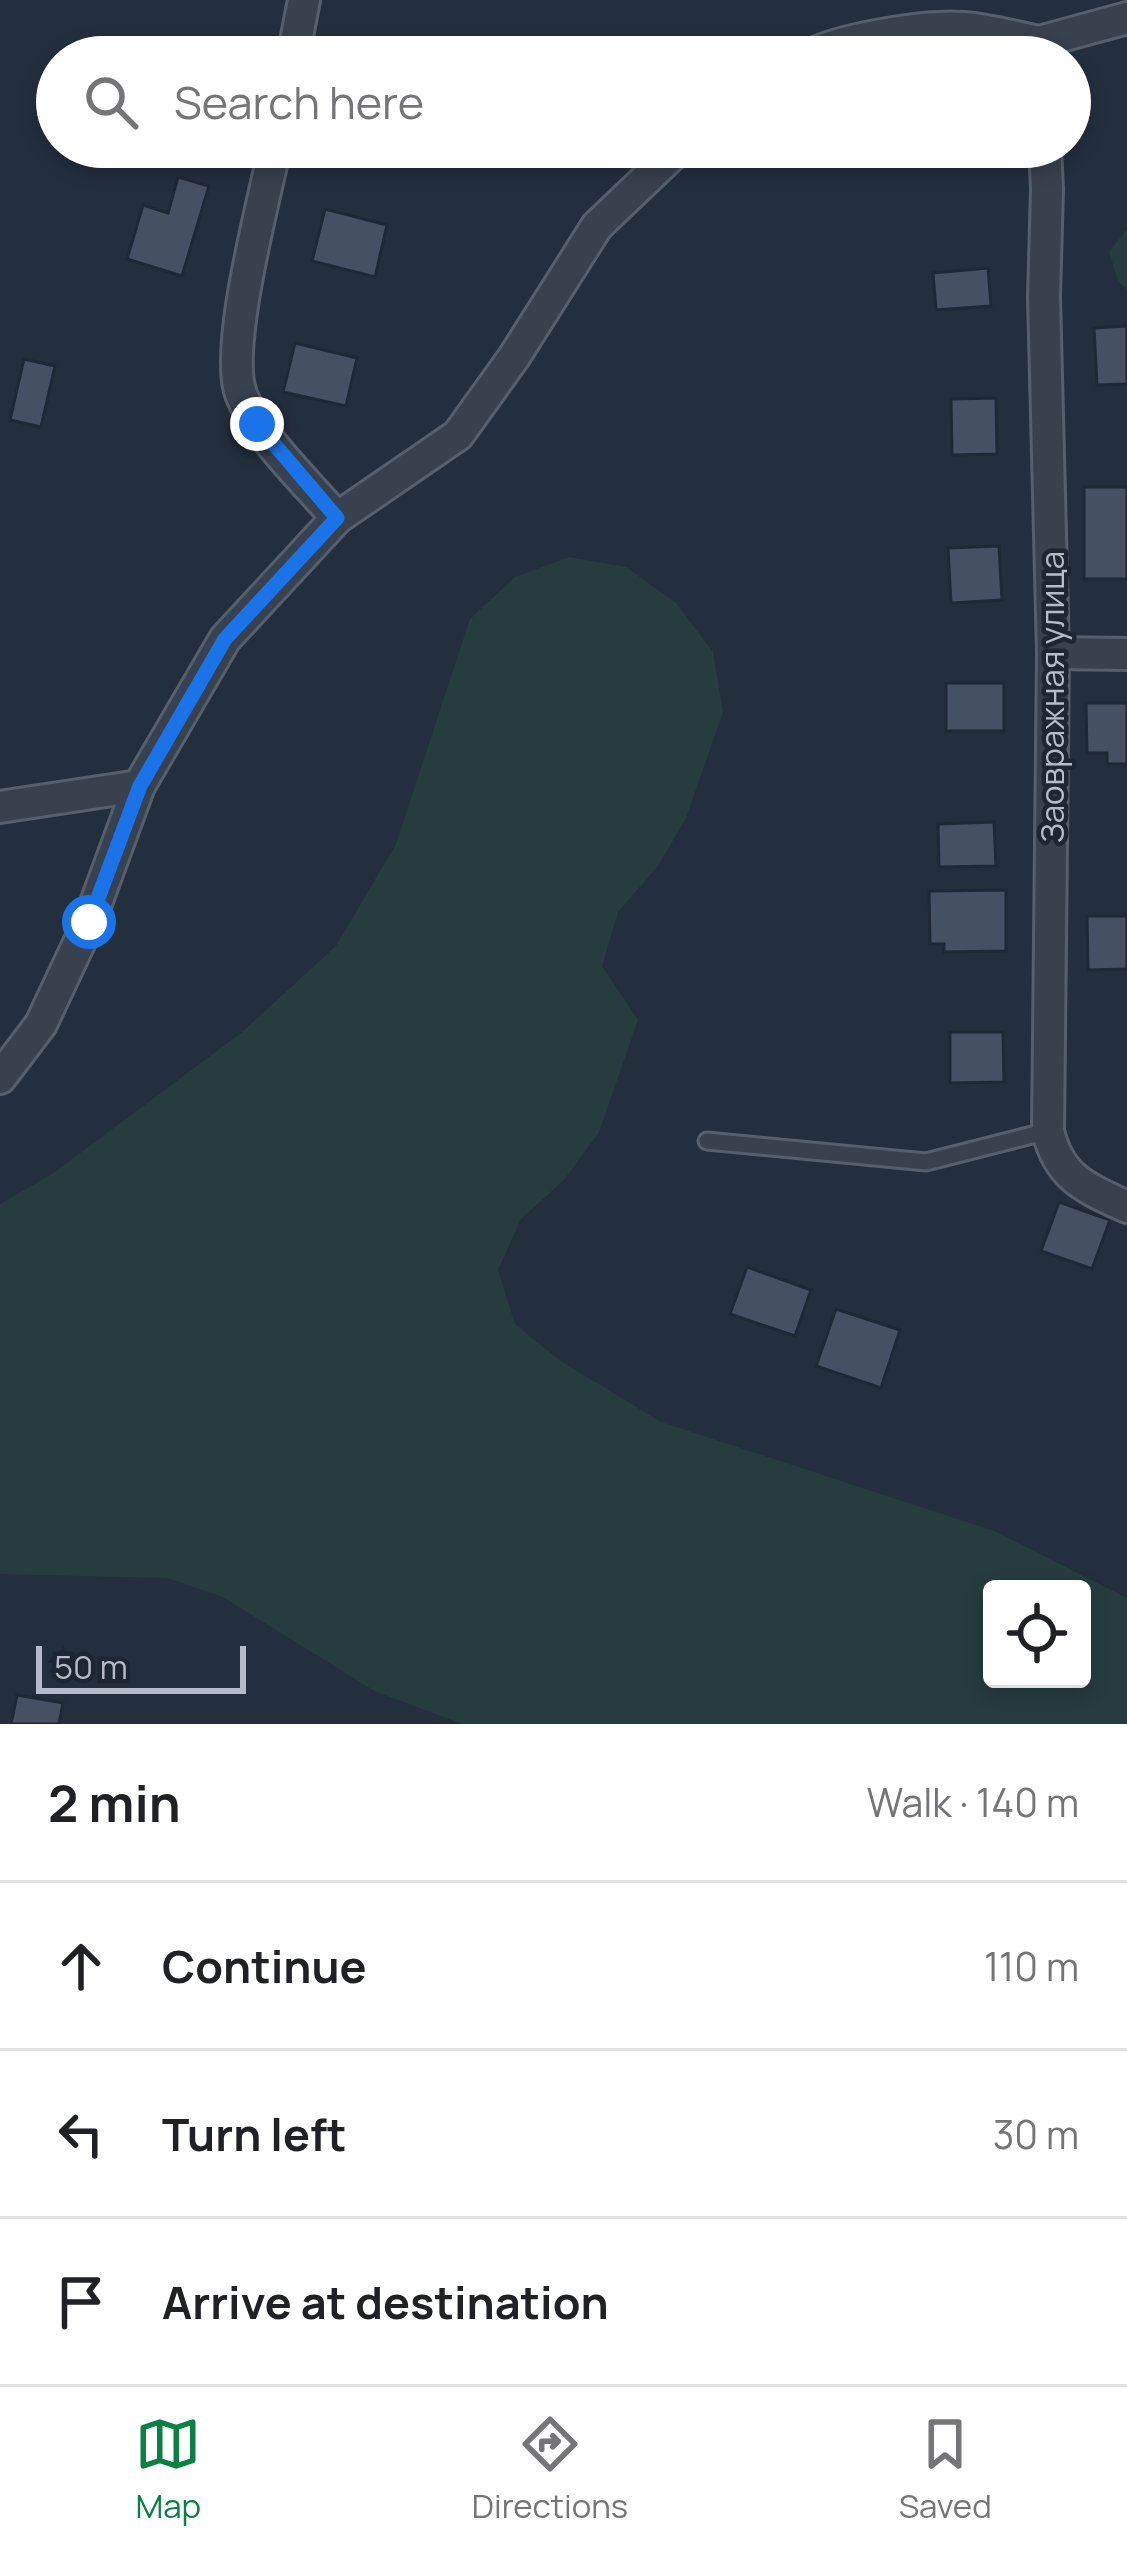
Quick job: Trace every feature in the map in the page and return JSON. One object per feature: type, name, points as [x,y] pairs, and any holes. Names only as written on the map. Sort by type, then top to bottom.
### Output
[{"type":"street","points":[[296,36],[304,0]]},
{"type":"street","points":[[1076,36],[1127,18]]},
{"type":"street","points":[[880,36],[962,28],[991,36]]},
{"type":"street","points":[[270,168],[237,335],[239,390],[257,424],[337,518]]},
{"type":"street","points":[[0,1078],[41,1024],[89,922],[140,786],[225,639],[337,518],[458,435],[514,357],[596,226],[658,168]]},
{"type":"street","name":"Заовражная улица","points":[[1046,168],[1044,297],[1053,653],[1048,1131]]},
{"type":"street","points":[[1053,653],[1127,653]]},
{"type":"street","points":[[0,807],[140,786]]},
{"type":"street","points":[[1048,1131],[1053,1152],[1067,1173],[1127,1207]]},
{"type":"lane","points":[[706,1141],[926,1162],[1048,1131]]},
{"type":"green space","points":[[1127,229],[1127,289],[1118,281],[1109,252]]},
{"type":"green space","points":[[569,557],[626,567],[676,603],[713,652],[723,712],[686,818],[658,866],[618,912],[602,966],[638,1020],[599,1132],[564,1180],[521,1219],[498,1270],[515,1324],[559,1360],[661,1422],[994,1531],[1127,1598],[1127,1724],[463,1724],[376,1692],[223,1597],[167,1578],[0,1574],[0,1204],[52,1174],[241,1033],[336,946],[396,844],[470,619],[515,577]]},
{"type":"building","points":[[178,177],[209,186],[182,276],[127,259],[143,205],[168,213]]},
{"type":"building","points":[[325,209],[387,225],[375,277],[312,261]]},
{"type":"building","points":[[988,268],[991,306],[936,310],[933,273]]},
{"type":"building","points":[[1127,326],[1127,384],[1097,385],[1094,328]]},
{"type":"building","points":[[295,343],[357,358],[346,406],[283,392]]},
{"type":"building","points":[[24,359],[55,366],[41,427],[10,420]]},
{"type":"building","points":[[996,398],[997,454],[952,455],[951,399]]},
{"type":"building","points":[[1084,487],[1127,487],[1127,579],[1084,579]]},
{"type":"building","points":[[999,546],[1002,600],[951,603],[948,548]]},
{"type":"building","points":[[946,683],[1004,683],[1004,731],[946,731]]},
{"type":"building","points":[[1086,703],[1127,703],[1127,764],[1107,764],[1107,753],[1087,753]]},
{"type":"building","points":[[994,822],[996,866],[939,867],[938,824]]},
{"type":"building","points":[[1006,890],[1006,951],[944,952],[944,944],[930,944],[929,891]]},
{"type":"building","points":[[1087,916],[1127,916],[1127,969],[1088,970]]},
{"type":"building","points":[[950,1032],[1003,1032],[1004,1082],[950,1083]]},
{"type":"building","points":[[1059,1202],[1110,1220],[1092,1269],[1041,1251]]},
{"type":"building","points":[[747,1267],[811,1290],[795,1336],[730,1314]]},
{"type":"building","points":[[836,1309],[900,1330],[881,1388],[816,1366]]},
{"type":"building","points":[[17,1695],[63,1703],[59,1724],[11,1724]]},
{"type":"route","points":[[89,922],[140,786],[225,639],[337,518],[257,424]]}]
